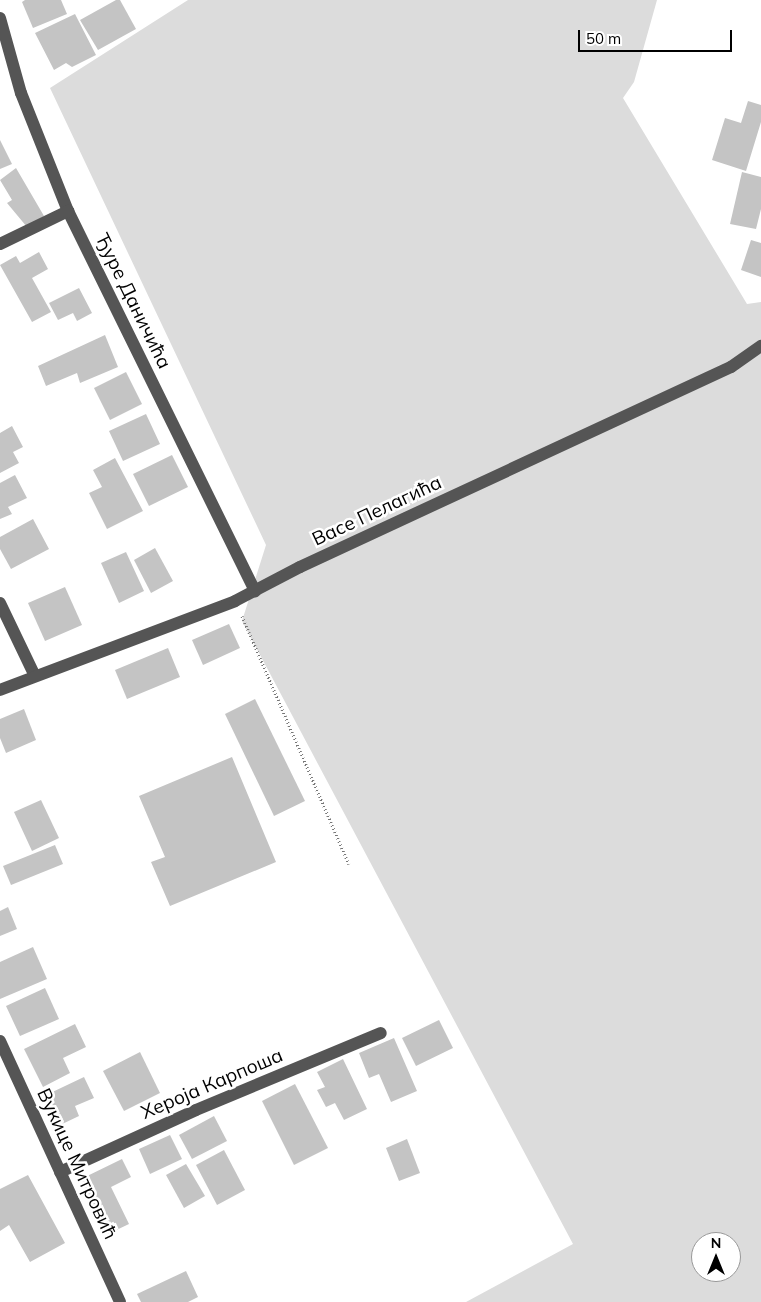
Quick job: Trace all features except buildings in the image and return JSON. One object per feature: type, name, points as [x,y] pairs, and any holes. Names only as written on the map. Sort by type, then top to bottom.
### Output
[{"type":"street","name":"Ђуре Даничића","points":[[0,18],[21,93],[68,211],[255,591]]},
{"type":"street","points":[[0,244],[68,211]]},
{"type":"street","name":"Васе Пелагића","points":[[0,690],[235,601],[731,367],[761,346]]},
{"type":"street","points":[[0,603],[35,676]]},
{"type":"street","name":"Хероја Карпоша","points":[[60,1172],[196,1110],[381,1033]]},
{"type":"street","name":"Вукице Митровић","points":[[0,1041],[120,1302]]},
{"type":"path","points":[[235,601],[349,864]]},
{"type":"shaded area","points":[[188,0],[657,0],[634,82],[623,98],[747,304],[761,302],[761,1302],[466,1302],[573,1244],[242,621],[266,545],[50,88]]}]
